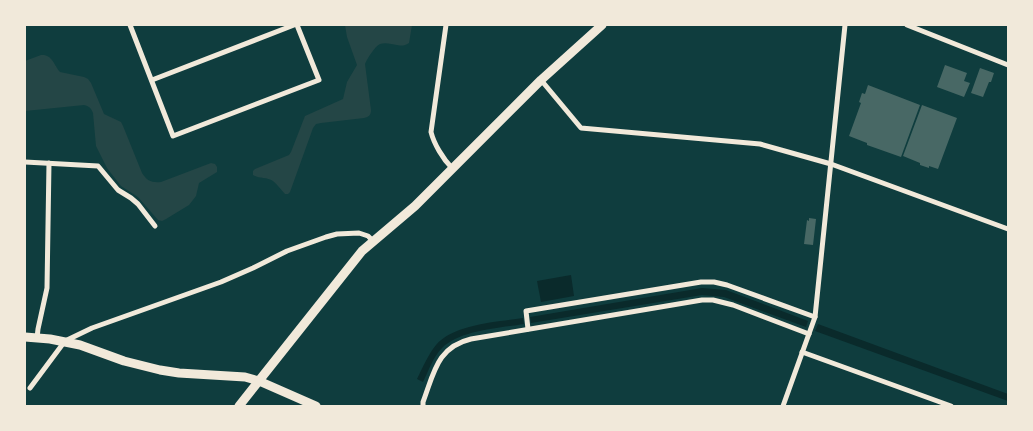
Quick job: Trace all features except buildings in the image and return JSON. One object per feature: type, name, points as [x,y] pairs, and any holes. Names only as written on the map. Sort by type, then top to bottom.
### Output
[{"type":"street","points":[[130,25],[173,136],[319,80],[296,25],[152,80]]},
{"type":"street","points":[[446,25],[431,132],[432,138],[452,168]]},
{"type":"street","points":[[239,406],[354,260],[373,241],[415,206],[541,80],[602,25]]},
{"type":"street","points":[[782,406],[815,317],[845,25]]},
{"type":"street","points":[[907,25],[1008,65]]},
{"type":"street","points":[[541,80],[581,128],[760,144],[831,164],[1008,229]]},
{"type":"street","points":[[25,162],[98,166],[118,190],[138,204],[155,226]]},
{"type":"street","points":[[37,338],[47,288],[49,163]]},
{"type":"street","points":[[30,388],[65,341],[92,328],[221,282],[286,251],[326,236],[359,232],[368,236],[373,241]]},
{"type":"street","points":[[528,329],[526,311],[701,282],[727,285],[815,317]]},
{"type":"street","points":[[422,406],[439,361],[445,352],[461,341],[471,338],[702,300],[728,303],[809,334]]},
{"type":"street","points":[[25,337],[65,341],[133,364],[160,370],[245,377],[259,381],[316,406]]},
{"type":"street","points":[[802,352],[951,406]]},
{"type":"shaded area","points":[[345,25],[412,25],[409,43],[402,46],[386,43],[380,44],[365,64],[371,113],[364,118],[316,124],[290,192],[285,194],[273,181],[253,175],[253,171],[289,155],[305,116],[343,99],[347,82],[357,65],[347,37]]},
{"type":"shaded area","points":[[41,55],[48,56],[60,72],[88,79],[104,114],[121,122],[142,173],[148,180],[161,182],[211,163],[217,167],[217,172],[199,183],[196,196],[189,205],[162,221],[158,220],[138,197],[121,186],[107,168],[96,146],[93,113],[90,108],[84,105],[25,111],[25,61]]},
{"type":"shaded area","points":[[571,275],[574,296],[541,302],[537,281]]},
{"type":"shaded area","points":[[702,288],[726,290],[808,321],[806,327],[724,297],[702,295],[531,323],[530,317]]},
{"type":"shaded area","points":[[523,318],[524,324],[481,331],[459,337],[450,342],[436,355],[423,382],[417,379],[436,345],[454,332],[476,325]]},
{"type":"shaded area","points":[[818,324],[1008,394],[1008,401],[815,331]]}]
